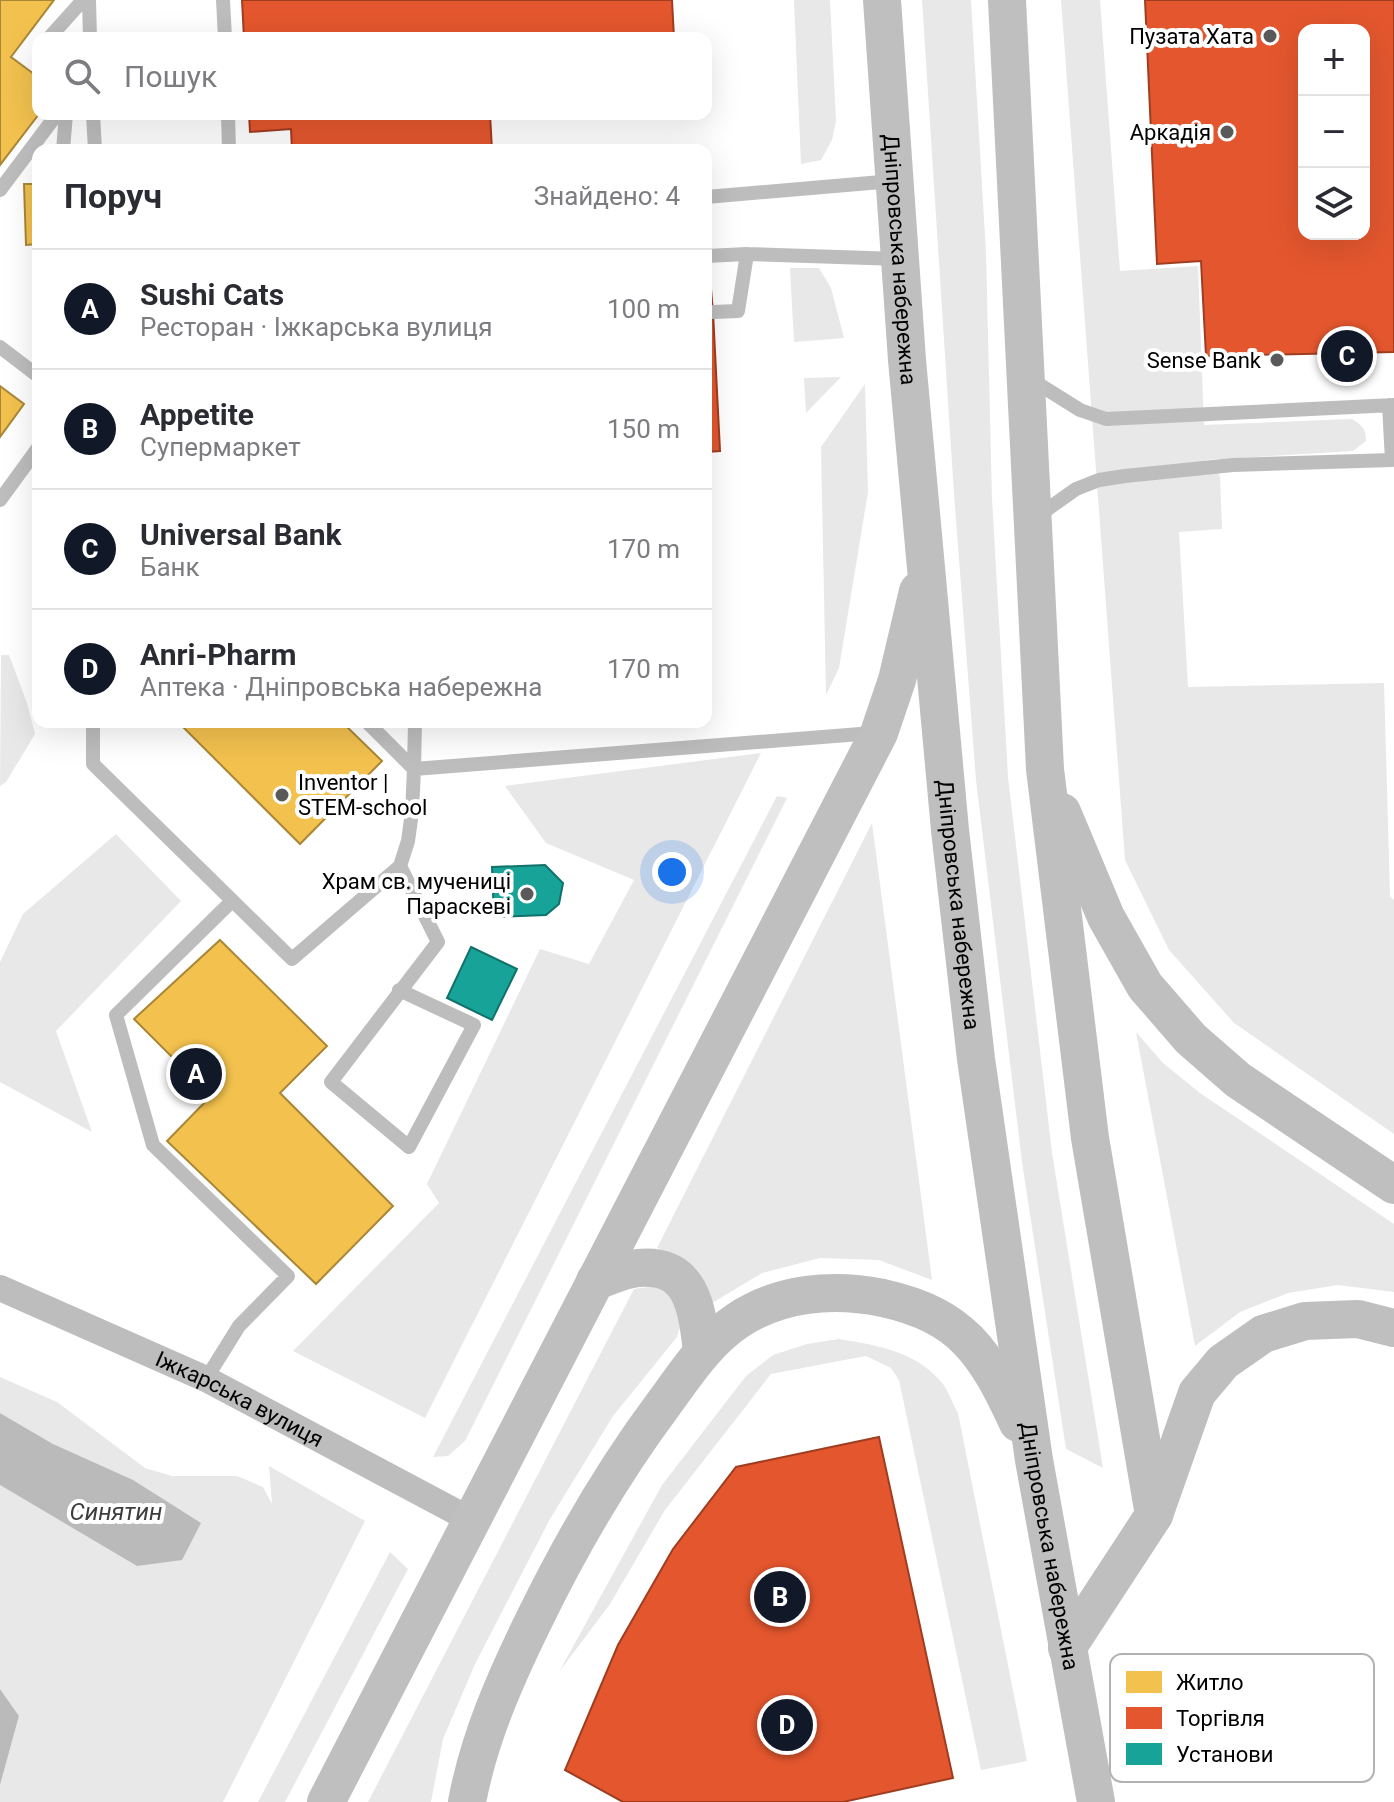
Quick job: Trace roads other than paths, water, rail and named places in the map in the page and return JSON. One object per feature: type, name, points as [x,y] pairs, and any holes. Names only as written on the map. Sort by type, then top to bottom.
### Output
[{"type":"main road","name":"Дніпровська набережна","points":[[882,0],[925,557],[950,830],[976,1059],[1034,1460],[1096,1802]]},
{"type":"main road","points":[[1007,0],[1045,769],[1090,1138],[1154,1515]]},
{"type":"main road","points":[[326,1802],[879,733],[897,680],[925,557]]},
{"type":"main road","points":[[1045,769],[1106,917],[1145,986],[1191,1039],[1238,1080],[1394,1185]]},
{"type":"main road","points":[[595,1281],[637,1268],[663,1270],[684,1282],[693,1298],[702,1351]]},
{"type":"main road","points":[[467,1802],[473,1766],[505,1679],[545,1597],[602,1493],[702,1351],[736,1321],[768,1304],[815,1292],[857,1293],[906,1303],[945,1321],[977,1347],[1004,1393],[1034,1460]]},
{"type":"main road","points":[[1067,1648],[1154,1515],[1197,1393],[1223,1362],[1263,1334],[1305,1321],[1358,1319],[1394,1328]]},
{"type":"street","name":"Іжкарська вулиця","points":[[0,1288],[206,1379],[473,1521]]},
{"type":"lane","points":[[55,32],[86,0]]},
{"type":"lane","points":[[86,0],[89,32]]},
{"type":"lane","points":[[223,0],[225,32]]},
{"type":"lane","points":[[34,144],[52,120]]},
{"type":"lane","points":[[64,144],[66,120]]},
{"type":"lane","points":[[93,120],[95,144]]},
{"type":"lane","points":[[228,120],[229,144]]},
{"type":"lane","points":[[0,190],[32,147]]},
{"type":"lane","points":[[712,196],[894,181]]},
{"type":"lane","points":[[713,312],[738,311],[747,254]]},
{"type":"lane","points":[[712,256],[900,259]]},
{"type":"lane","points":[[0,347],[32,371]]},
{"type":"lane","points":[[1025,376],[1080,410],[1106,419],[1391,405],[1392,460],[1233,465],[1099,480],[1076,489],[1032,521]]},
{"type":"lane","points":[[0,500],[32,456]]},
{"type":"lane","points":[[93,728],[93,764],[292,959],[400,866],[412,812],[415,728]]},
{"type":"lane","points":[[373,728],[414,769],[879,733]]},
{"type":"lane","points":[[399,990],[474,1025],[409,1147],[331,1082],[399,990],[438,942],[400,866]]},
{"type":"lane","points":[[206,1379],[239,1326],[288,1276],[153,1145],[116,1015],[232,901]]},
{"type":"water","name":"Синятин","points":[[0,1413],[53,1444],[133,1480],[201,1523],[182,1560],[137,1566],[0,1485]]},
{"type":"water","points":[[0,1689],[19,1716],[0,1785]]},
{"type":"place","name":"Пузата Хата","points":[[1270,36]]},
{"type":"place","name":"Аркадія","points":[[1227,132]]},
{"type":"place","name":"Universal Bank","points":[[1347,356]]},
{"type":"place","name":"Sense Bank","points":[[1277,360]]},
{"type":"place","name":"Inventor | STEM-school","points":[[282,795]]},
{"type":"place","name":"Храм св. мучениці Параскеві","points":[[527,894]]},
{"type":"place","name":"Sushi Cats","points":[[196,1074]]},
{"type":"place","name":"Appetite","points":[[780,1597]]},
{"type":"place","name":"Anri-Pharm","points":[[787,1725]]}]
